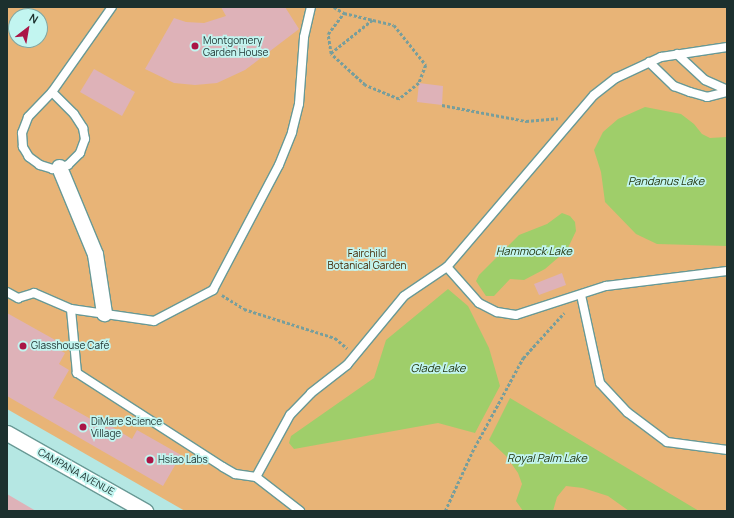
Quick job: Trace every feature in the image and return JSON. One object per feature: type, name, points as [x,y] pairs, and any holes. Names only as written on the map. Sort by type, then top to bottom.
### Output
[{"type":"street","points":[[59,167],[95,254],[104,313]]},
{"type":"street","name":"CAMPANA AVENUE","points":[[7,433],[145,511]]},
{"type":"lane","points":[[52,92],[74,114],[83,128],[85,138],[80,153],[68,165],[53,168],[40,165],[29,157],[23,147],[22,133],[28,117],[52,92],[112,7]]},
{"type":"lane","points":[[7,292],[18,298],[34,293],[71,309],[154,321],[213,290],[279,165],[292,132],[300,92],[304,37],[311,7]]},
{"type":"lane","points":[[256,477],[290,415],[356,354],[404,296],[447,267],[576,117],[604,87],[649,62],[677,54],[727,47]]},
{"type":"lane","points":[[677,54],[705,80],[727,91]]},
{"type":"lane","points":[[649,62],[679,88],[707,97],[727,91]]},
{"type":"lane","points":[[447,267],[474,298],[502,314],[524,314],[606,286],[727,271]]},
{"type":"lane","points":[[581,295],[600,383],[627,412],[667,442],[727,450]]},
{"type":"lane","points":[[71,309],[78,373],[223,467],[245,476],[256,477],[300,511]]},
{"type":"path","points":[[334,7],[344,13],[394,25],[426,65],[419,83],[399,99],[365,85],[331,54],[328,34],[344,13]]},
{"type":"path","points":[[331,54],[372,20]]},
{"type":"path","points":[[442,105],[526,121],[576,117]]},
{"type":"path","points":[[213,290],[244,308],[335,338],[356,354]]},
{"type":"path","points":[[445,511],[472,452],[523,358],[581,295]]},
{"type":"green space","name":"Fairchild Botanical Garden","points":[[7,7],[727,7],[727,511],[185,511],[7,409]]},
{"type":"water","name":"Pandanus Lake","points":[[645,107],[681,114],[694,124],[702,134],[710,138],[727,137],[727,246],[657,244],[636,234],[605,202],[601,172],[594,150],[603,132],[618,119]]},
{"type":"water","name":"Hammock Lake","points":[[562,213],[570,216],[575,222],[576,231],[567,250],[545,269],[524,280],[510,279],[494,296],[486,296],[476,281],[479,275],[519,235],[547,224]]},
{"type":"water","name":"Glade Lake","points":[[448,289],[468,306],[489,348],[500,386],[475,433],[438,423],[294,449],[289,443],[291,436],[374,378],[386,340]]},
{"type":"water","name":"Royal Palm Lake","points":[[510,398],[699,511],[629,511],[608,496],[583,488],[566,486],[557,497],[553,511],[523,511],[516,501],[522,484],[518,473],[506,456],[489,440]]},
{"type":"building","points":[[221,7],[285,7],[299,29],[245,70],[217,83],[195,85],[174,83],[145,69],[174,18],[186,22],[204,23],[226,16]]},
{"type":"building","points":[[94,69],[135,92],[122,116],[80,92]]},
{"type":"building","points":[[419,83],[443,86],[442,105],[417,102]]},
{"type":"building","points":[[562,273],[566,285],[539,295],[534,284]]},
{"type":"building","points":[[7,313],[57,341],[54,347],[65,353],[59,364],[69,370],[53,398],[107,428],[109,425],[132,439],[137,430],[181,455],[163,486],[7,396]]},
{"type":"building","points":[[7,494],[36,511],[7,511]]},
{"type":"place","name":"Montgomery Garden House","points":[[195,46]]},
{"type":"place","name":"Glasshouse Café","points":[[23,346]]},
{"type":"place","name":"DiMare Science Village","points":[[83,427]]},
{"type":"place","name":"Hsiao Labs","points":[[150,460]]}]
